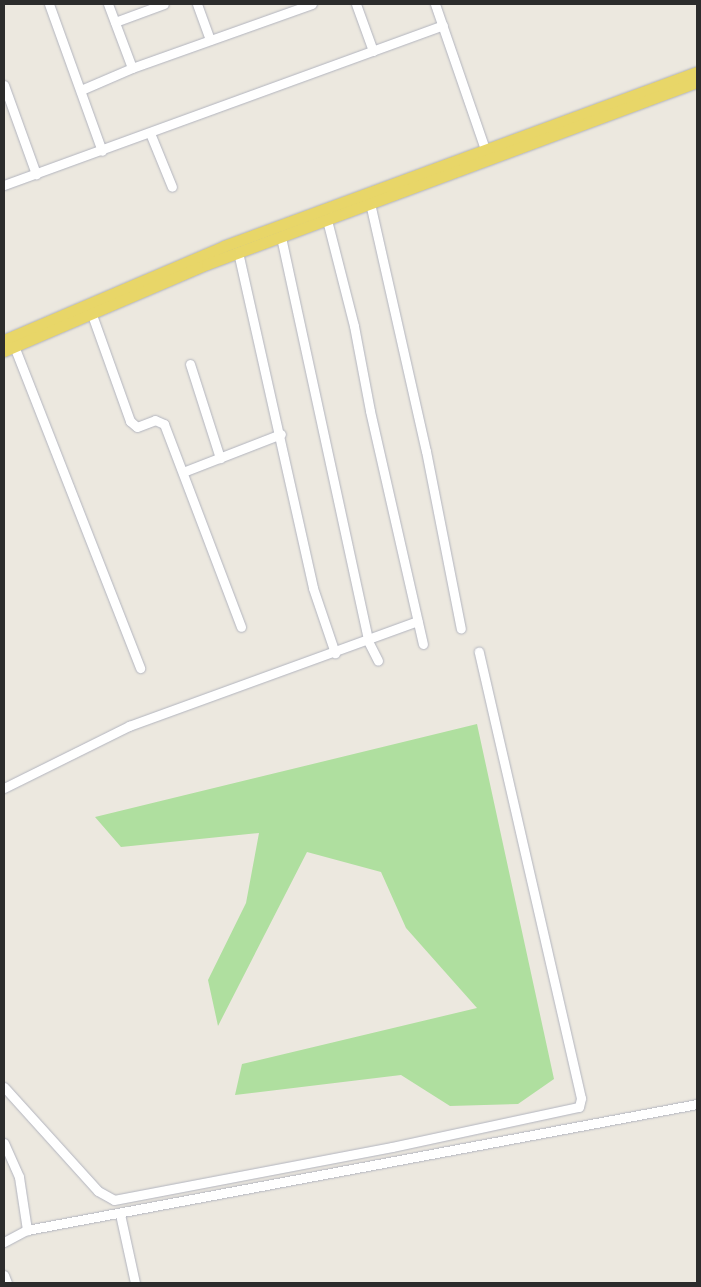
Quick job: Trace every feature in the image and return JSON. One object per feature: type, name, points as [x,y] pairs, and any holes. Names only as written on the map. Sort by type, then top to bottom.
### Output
[{"type":"main road","points":[[7,346],[238,252],[327,220],[697,72]]},
{"type":"main road","points":[[7,346],[189,260],[697,82]]},
{"type":"street","points":[[49,4],[102,151]]},
{"type":"street","points":[[108,4],[132,68]]},
{"type":"street","points":[[197,4],[210,40]]},
{"type":"street","points":[[81,90],[132,68],[312,4]]},
{"type":"street","points":[[356,4],[373,51]]},
{"type":"street","points":[[435,4],[487,155]]},
{"type":"street","points":[[115,22],[159,5]]},
{"type":"street","points":[[4,186],[442,25]]},
{"type":"street","points":[[4,85],[36,174]]},
{"type":"street","points":[[150,133],[172,187]]},
{"type":"street","points":[[370,203],[426,451],[461,629]]},
{"type":"street","points":[[327,220],[354,326],[423,644]]},
{"type":"street","points":[[280,236],[368,641],[378,661]]},
{"type":"street","points":[[238,252],[281,434],[313,588],[335,653]]},
{"type":"street","points":[[91,312],[130,422],[137,427],[155,420],[164,424],[241,627]]},
{"type":"street","points":[[7,346],[140,668]]},
{"type":"street","points":[[190,364],[220,458]]},
{"type":"street","points":[[183,472],[281,434]]},
{"type":"street","points":[[4,788],[129,726],[335,653],[418,621]]},
{"type":"street","points":[[4,1087],[98,1191],[114,1200],[392,1147],[579,1107],[581,1098],[479,652]]},
{"type":"street","points":[[4,1242],[27,1230],[697,1104]]},
{"type":"street","points":[[4,1143],[19,1177],[27,1230]]},
{"type":"street","points":[[120,1214],[134,1283]]},
{"type":"street","points":[[4,1275],[7,1283]]},
{"type":"green space","points":[[477,724],[554,1079],[518,1104],[450,1106],[401,1075],[235,1095],[242,1064],[477,1008],[406,928],[381,872],[307,852],[218,1026],[208,980],[246,903],[259,833],[121,847],[95,817]]}]
